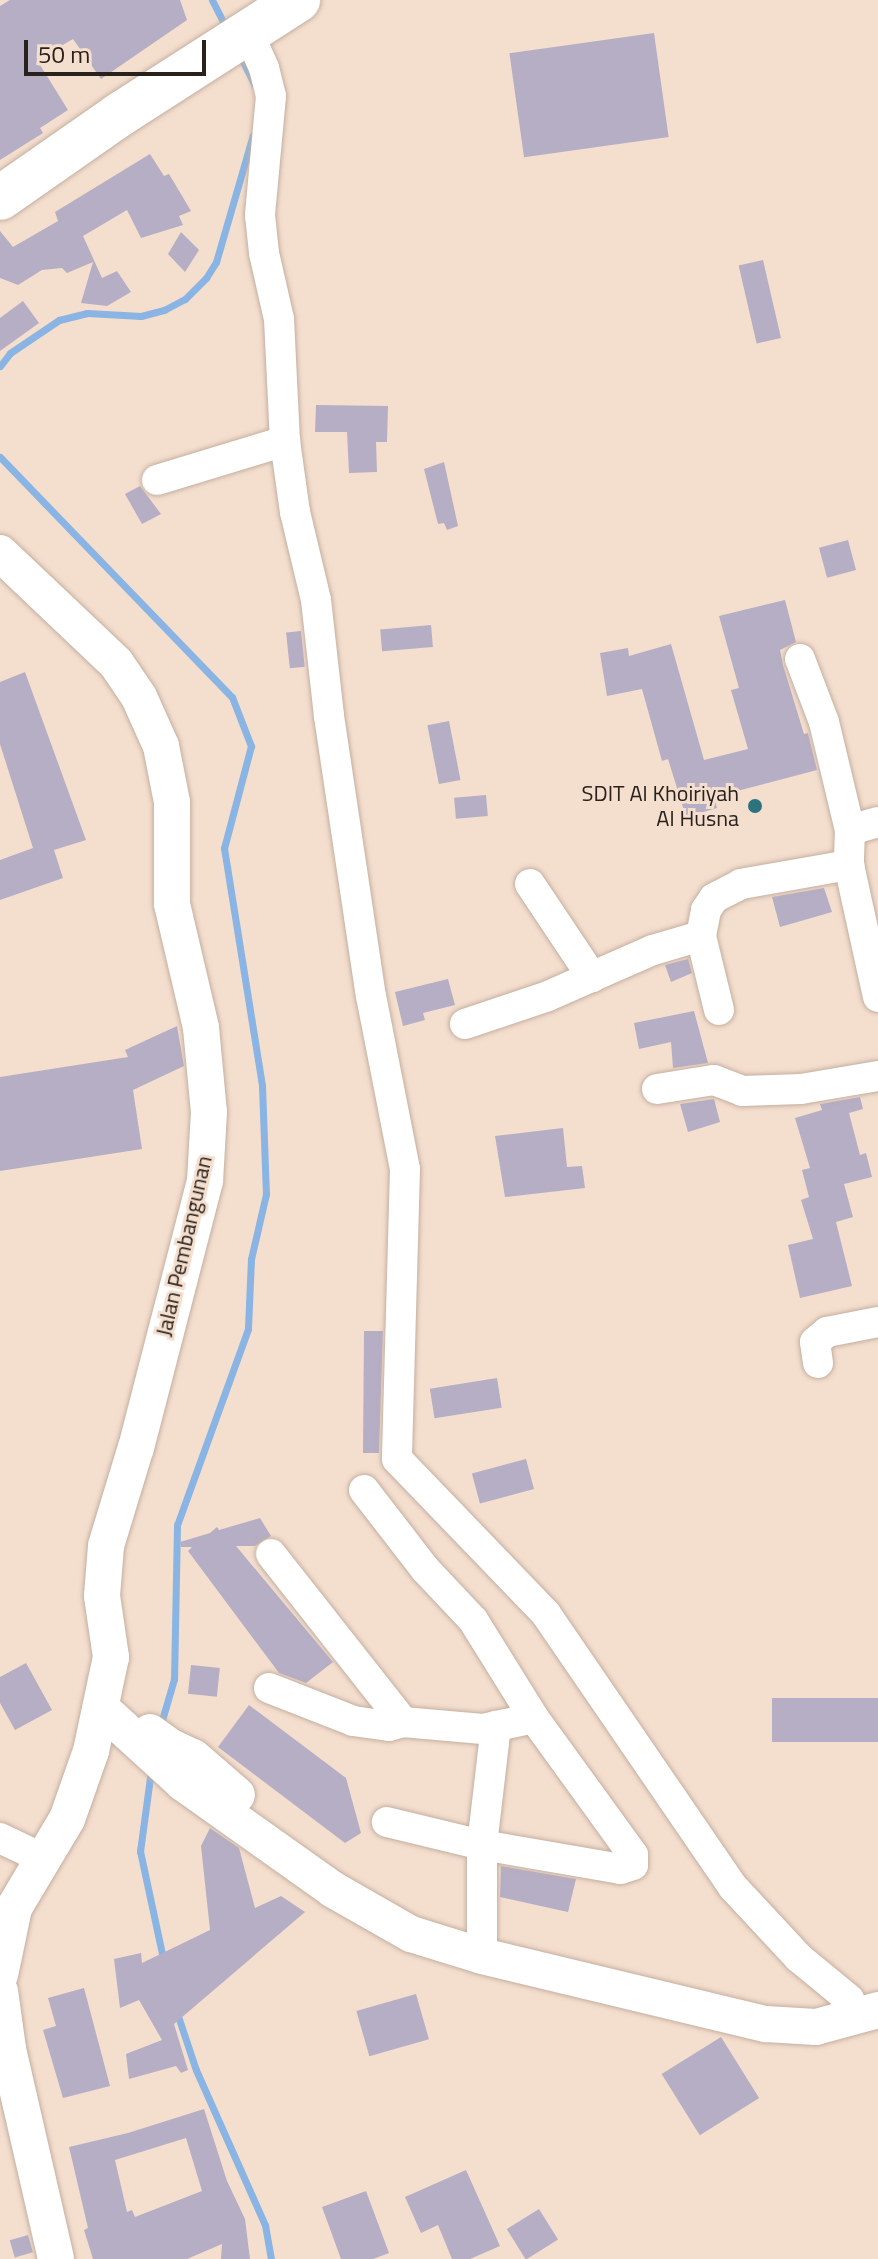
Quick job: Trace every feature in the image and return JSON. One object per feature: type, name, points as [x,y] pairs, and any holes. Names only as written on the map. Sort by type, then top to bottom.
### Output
[{"type":"highway","points":[[0,198],[255,24]]},
{"type":"street","points":[[255,24],[271,96],[260,215],[264,253],[279,319],[285,441],[295,512],[316,600],[329,716],[371,996],[385,1051],[405,1169],[397,1459],[546,1614],[733,1887],[799,1958],[869,2007]]},
{"type":"street","points":[[157,480],[285,441]]},
{"type":"street","name":"Jalan Pembangunan","points":[[0,553],[116,663],[139,697],[161,746],[172,802],[172,904],[201,1028],[208,1081],[205,1181],[103,1558],[102,1596],[117,1714],[76,1801],[14,1908],[0,1975]]},
{"type":"street","points":[[800,659],[864,826],[849,865],[878,997]]},
{"type":"street","points":[[719,1010],[701,936],[706,910],[714,898],[731,888],[849,865]]},
{"type":"street","points":[[530,884],[592,977]]},
{"type":"street","points":[[465,1024],[548,996],[653,950],[701,936]]},
{"type":"street","points":[[657,1089],[714,1080],[742,1091],[769,1091],[878,1076]]},
{"type":"street","points":[[818,1363],[815,1342],[827,1332],[878,1322]]},
{"type":"street","points":[[364,1490],[425,1569],[473,1620],[534,1718],[633,1855],[633,1865],[621,1869],[482,1845],[387,1822]]},
{"type":"street","points":[[271,1554],[403,1722]]},
{"type":"street","points":[[269,1688],[353,1721],[389,1726],[403,1722],[483,1729],[534,1718]]},
{"type":"street","points":[[117,1714],[164,1754],[193,1757],[228,1788],[357,1880],[482,1945],[740,1998],[869,2007]]},
{"type":"street","points":[[482,1945],[482,1845],[496,1726]]},
{"type":"street","points":[[0,1838],[42,1858]]},
{"type":"street","points":[[0,1991],[7,2069],[56,2259]]},
{"type":"building","points":[[10,0],[180,0],[187,20],[101,79],[73,39],[37,60],[68,110],[40,128],[43,133],[0,160],[0,6]]},
{"type":"building","points":[[654,33],[669,137],[524,157],[509,53]]},
{"type":"building","points":[[150,154],[164,176],[169,174],[191,211],[179,216],[183,225],[141,238],[127,210],[83,236],[102,278],[117,271],[131,292],[107,306],[81,303],[93,262],[67,273],[62,268],[42,270],[18,285],[0,278],[0,231],[13,247],[58,221],[55,212]]},
{"type":"building","points":[[181,232],[199,250],[185,272],[168,254]]},
{"type":"building","points":[[763,260],[781,338],[757,344],[739,266]]},
{"type":"building","points":[[23,301],[39,323],[0,351],[0,318]]},
{"type":"building","points":[[316,405],[388,406],[387,442],[376,442],[377,472],[349,473],[347,432],[315,432]]},
{"type":"building","points":[[444,462],[458,526],[447,530],[444,523],[438,524],[424,469]]},
{"type":"building","points":[[140,486],[161,514],[142,524],[125,494]]},
{"type":"building","points":[[848,540],[856,570],[827,578],[819,548]]},
{"type":"building","points":[[785,600],[796,642],[780,650],[817,770],[714,797],[717,808],[686,817],[668,759],[662,761],[642,689],[607,696],[600,653],[628,648],[629,656],[671,644],[704,760],[748,749],[731,690],[739,688],[719,616]]},
{"type":"building","points":[[431,625],[433,647],[382,651],[380,629]]},
{"type":"building","points":[[301,631],[305,667],[290,668],[286,633]]},
{"type":"building","points":[[25,672],[86,840],[54,850],[63,878],[0,900],[0,860],[33,848],[0,744],[0,682]]},
{"type":"building","points":[[449,721],[460,780],[439,784],[427,725]]},
{"type":"building","points":[[486,795],[488,816],[456,819],[454,798]]},
{"type":"building","points":[[824,888],[832,912],[780,927],[772,897]]},
{"type":"building","points":[[688,959],[692,973],[671,982],[665,965]]},
{"type":"building","points":[[448,979],[455,1005],[423,1013],[425,1020],[403,1026],[395,992]]},
{"type":"building","points":[[694,1011],[708,1063],[673,1068],[671,1042],[639,1049],[634,1023]]},
{"type":"building","points":[[177,1026],[184,1066],[133,1090],[142,1149],[0,1171],[0,1077],[128,1057],[125,1050]]},
{"type":"building","points":[[860,1097],[863,1109],[849,1113],[860,1155],[866,1153],[872,1177],[844,1184],[853,1217],[836,1222],[852,1286],[800,1298],[788,1245],[813,1239],[801,1200],[809,1197],[802,1170],[810,1168],[795,1118],[822,1110],[820,1104]]},
{"type":"building","points":[[714,1099],[720,1122],[688,1132],[680,1104]]},
{"type":"building","points":[[563,1128],[567,1167],[582,1166],[585,1188],[505,1197],[495,1136]]},
{"type":"building","points":[[364,1331],[383,1331],[379,1453],[363,1453]]},
{"type":"building","points":[[497,1378],[502,1408],[435,1418],[430,1389]]},
{"type":"building","points":[[526,1459],[534,1489],[480,1503],[472,1473]]},
{"type":"building","points":[[260,1518],[271,1536],[255,1546],[236,1546],[333,1662],[306,1683],[279,1673],[188,1551],[192,1547],[181,1547],[180,1542],[210,1533],[217,1527],[219,1530]]},
{"type":"building","points":[[26,1663],[52,1710],[15,1730],[0,1703],[0,1677]]},
{"type":"building","points":[[191,1665],[220,1668],[217,1697],[188,1694]]},
{"type":"building","points":[[772,1698],[878,1698],[878,1742],[772,1742]]},
{"type":"building","points":[[249,1705],[346,1778],[361,1833],[345,1843],[218,1747]]},
{"type":"building","points":[[210,1828],[239,1848],[255,1908],[281,1896],[305,1912],[174,2024],[188,2070],[181,2073],[176,2066],[129,2079],[126,2054],[162,2040],[139,2000],[120,2008],[114,1959],[141,1953],[142,1963],[210,1930],[201,1846]]},
{"type":"building","points":[[501,1866],[576,1879],[568,1912],[500,1897]]},
{"type":"building","points":[[84,1988],[110,2086],[63,2098],[43,2030],[56,2026],[48,1998]]},
{"type":"building","points":[[416,1994],[429,2039],[369,2056],[356,2011]]},
{"type":"building","points":[[721,2037],[759,2098],[700,2135],[662,2074]]},
{"type":"building","points":[[204,2109],[227,2181],[245,2219],[250,2259],[221,2259],[222,2244],[187,2259],[93,2259],[84,2230],[88,2228],[69,2147],[128,2133]],"holes":[[[186,2138],[202,2191],[135,2217],[132,2210],[127,2212],[115,2160]]]},
{"type":"building","points":[[466,2170],[500,2246],[470,2259],[452,2259],[438,2225],[421,2233],[405,2197]]},
{"type":"building","points":[[366,2191],[389,2253],[373,2259],[341,2259],[322,2207]]},
{"type":"building","points":[[539,2209],[558,2240],[525,2259],[507,2229]]},
{"type":"building","points":[[28,2235],[33,2252],[15,2258],[10,2240]]},
{"type":"waterway","points":[[212,0],[227,30]]},
{"type":"waterway","points":[[240,56],[256,87]]},
{"type":"waterway","points":[[0,366],[10,353],[59,320],[87,313],[141,316],[164,310],[185,299],[206,278],[216,262],[253,135]]},
{"type":"waterway","points":[[0,457],[232,697],[251,746],[224,848],[262,1086],[266,1194],[251,1259],[248,1329],[177,1525],[174,1679],[160,1727]]},
{"type":"waterway","points":[[151,1770],[140,1851],[164,1963]]},
{"type":"waterway","points":[[177,2013],[196,2070],[265,2225],[271,2259]]},
{"type":"place","name":"SDIT Al Khoiriyah Al Husna","points":[[755,806]]}]
